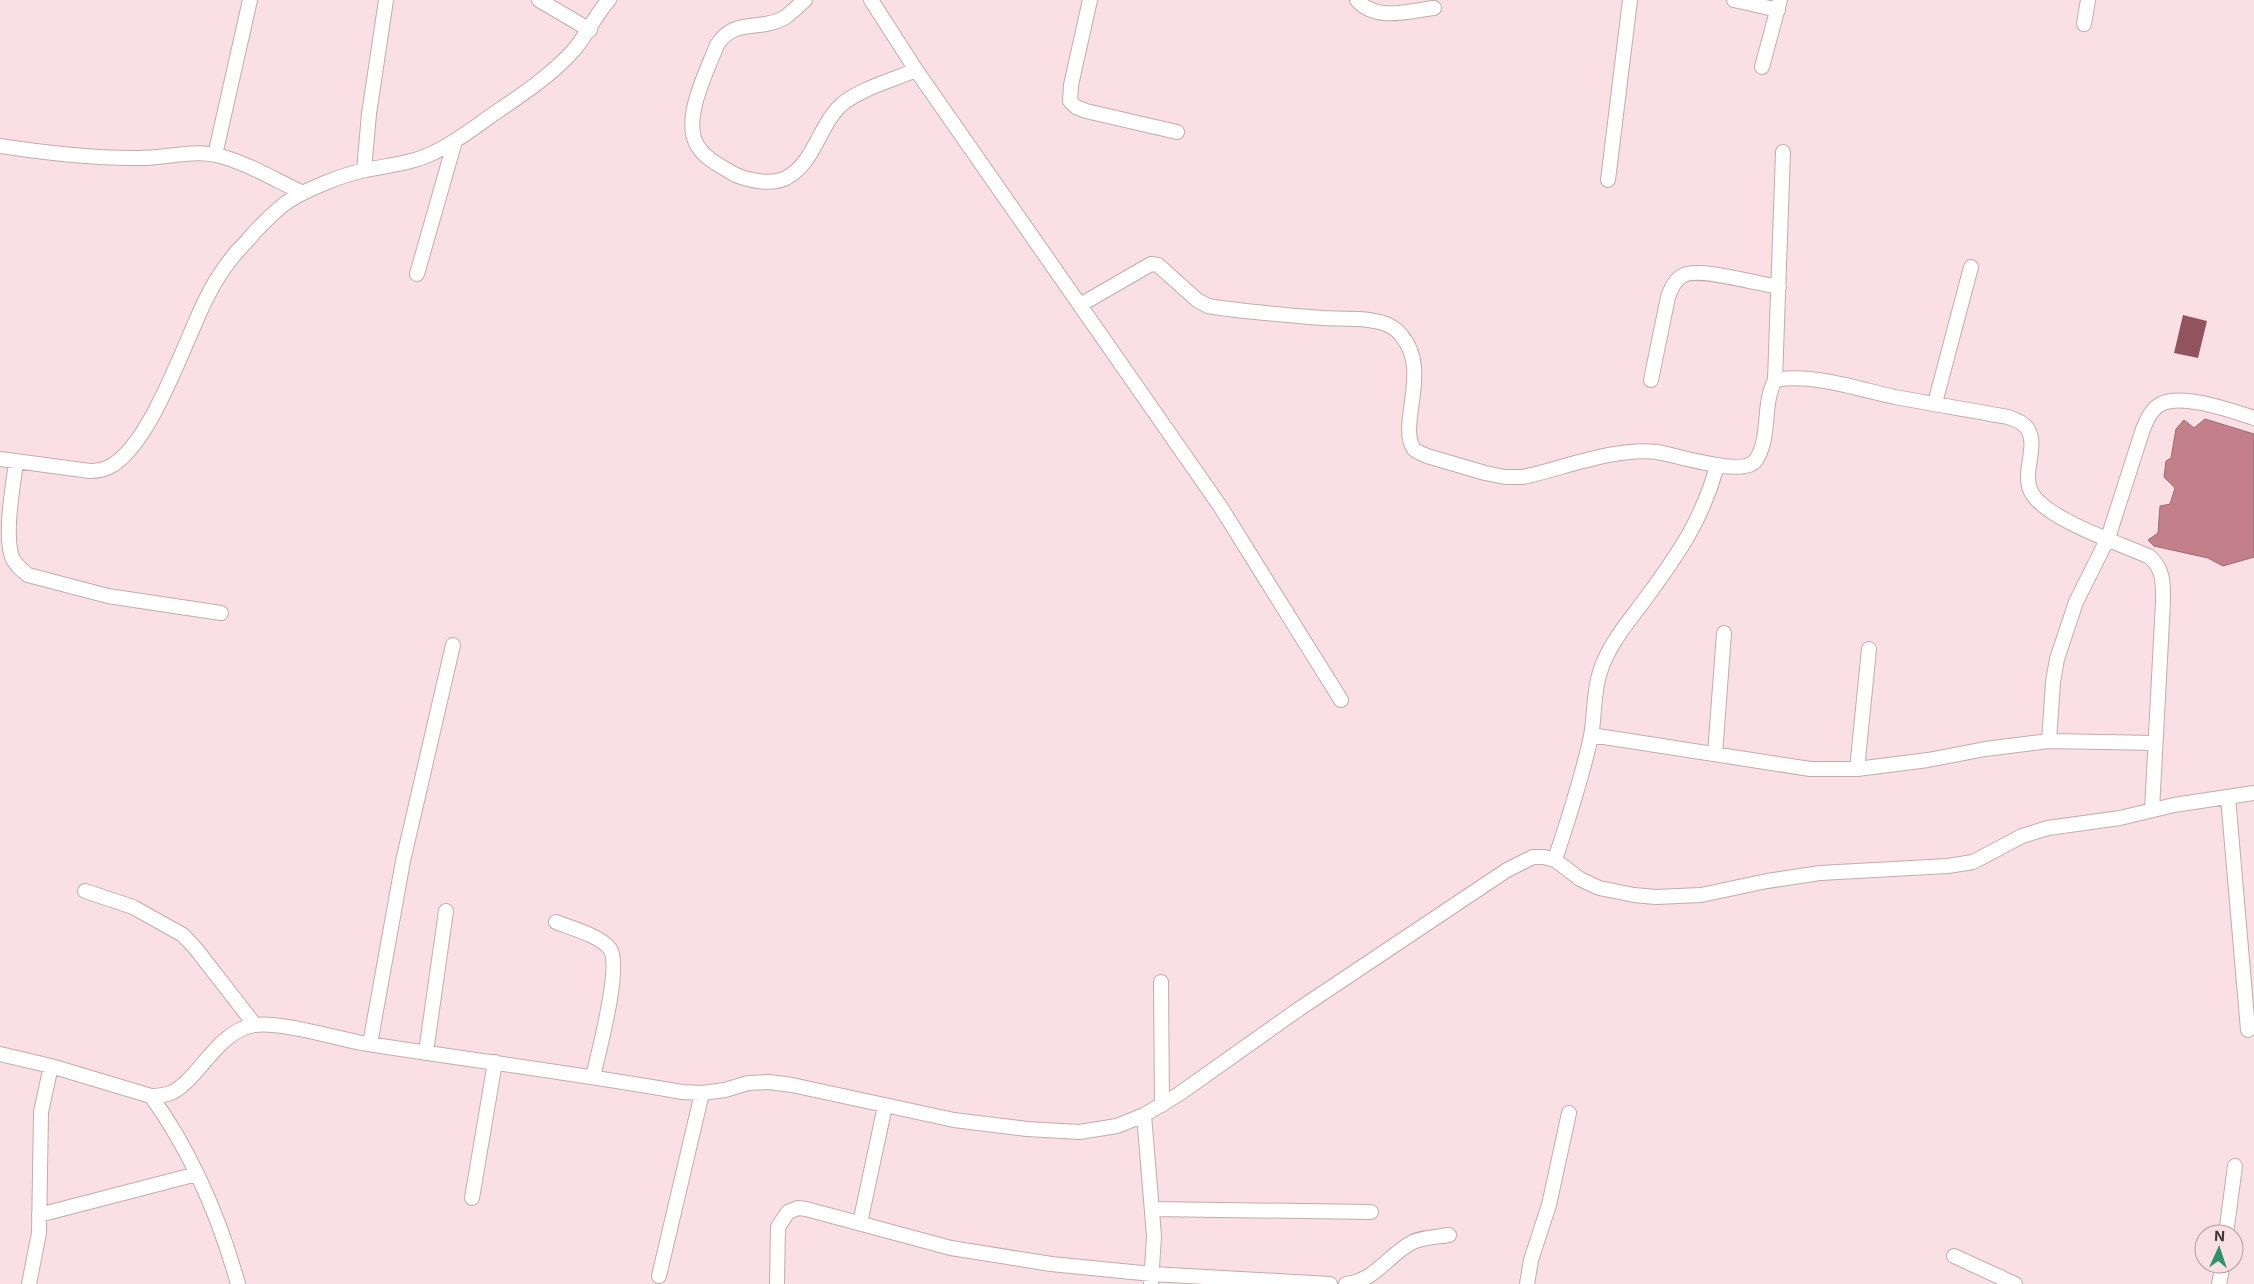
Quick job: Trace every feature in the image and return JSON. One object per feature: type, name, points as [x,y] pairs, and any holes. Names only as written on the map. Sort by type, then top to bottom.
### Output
[{"type":"street","points":[[215,155],[250,0]]},
{"type":"street","points":[[364,170],[369,114],[386,0]]},
{"type":"street","points":[[540,0],[590,30]]},
{"type":"street","points":[[805,0],[779,20],[754,27],[730,30],[724,34],[717,45],[692,118],[696,144],[703,153],[717,164],[738,176],[757,180],[771,182],[785,178],[806,161],[829,119],[839,107],[853,97],[916,70]]},
{"type":"street","points":[[871,0],[916,70],[1220,506],[1341,700]]},
{"type":"street","points":[[1090,0],[1071,85],[1070,101],[1076,107],[1086,111],[1177,132]]},
{"type":"street","points":[[1357,0],[1364,8],[1375,13],[1434,8]]},
{"type":"street","points":[[1608,180],[1630,0]]},
{"type":"street","points":[[1734,0],[1779,5],[1762,67]]},
{"type":"street","points":[[2084,24],[2088,0]]},
{"type":"street","points":[[0,459],[101,471],[112,466],[123,457],[145,426],[171,379],[189,335],[222,271],[244,243],[272,215],[303,192],[364,170],[418,159],[435,153],[455,141],[552,71],[571,53],[590,30],[604,2]]},
{"type":"street","points":[[417,274],[455,141]]},
{"type":"street","points":[[0,146],[55,153],[138,158],[201,153],[215,155],[233,160],[303,192]]},
{"type":"street","points":[[1080,305],[1151,264],[1158,265],[1198,300],[1208,306],[1286,315],[1364,320],[1387,324],[1401,334],[1411,350],[1415,368],[1410,428],[1411,442],[1415,450],[1427,456],[1505,477],[1523,477],[1634,451],[1677,455],[1717,466],[1744,468],[1755,462],[1762,444],[1770,390],[1775,380],[1783,152]]},
{"type":"street","points":[[1935,403],[1971,268]]},
{"type":"street","points":[[1651,380],[1668,297],[1673,285],[1683,276],[1697,272],[1778,288]]},
{"type":"street","points":[[1775,380],[1790,377],[1811,379],[1898,398],[2008,417],[2022,422],[2028,428],[2030,440],[2027,477],[2031,494],[2043,507],[2062,519],[2150,557],[2158,564],[2162,573],[2163,602],[2152,810]]},
{"type":"street","points":[[2050,741],[2053,682],[2058,659],[2076,602],[2108,538],[2143,429],[2151,413],[2162,404],[2191,402],[2254,418]]},
{"type":"street","points":[[16,462],[10,536],[12,558],[19,568],[28,574],[108,596],[222,613]]},
{"type":"street","points":[[1555,860],[1582,776],[1591,735],[1596,691],[1604,664],[1618,637],[1666,571],[1697,522],[1709,495],[1717,466]]},
{"type":"street","points":[[1715,754],[1724,633]]},
{"type":"street","points":[[370,1044],[403,861],[453,645]]},
{"type":"street","points":[[1857,769],[1869,649]]},
{"type":"street","points":[[1591,735],[1810,769],[1857,769],[1928,760],[1985,748],[2050,741],[2155,743]]},
{"type":"street","points":[[0,1054],[51,1066],[151,1096],[163,1095],[173,1091],[238,1030],[255,1025],[272,1025],[370,1044],[682,1092],[702,1093],[725,1090],[748,1082],[792,1084],[954,1120],[1051,1131],[1101,1130],[1144,1116],[1162,1105],[1298,1009],[1507,870],[1533,857],[1544,856],[1555,860],[1580,879],[1599,888],[1634,895],[1693,896],[1767,881],[1820,873],[1940,866],[1973,862],[2022,836],[2048,828],[2120,818],[2152,810],[2254,793]]},
{"type":"street","points":[[2228,797],[2248,1030]]},
{"type":"street","points":[[85,891],[133,907],[182,935],[255,1025]]},
{"type":"street","points":[[426,1052],[446,911]]},
{"type":"street","points":[[556,922],[602,941],[610,949],[613,956],[612,985],[593,1077]]},
{"type":"street","points":[[1161,982],[1162,1105]]},
{"type":"street","points":[[472,1198],[496,1062]]},
{"type":"street","points":[[29,1284],[37,1247],[41,1112],[51,1066]]},
{"type":"street","points":[[660,1276],[702,1093]]},
{"type":"street","points":[[151,1096],[172,1126],[197,1174],[227,1245],[238,1284]]},
{"type":"street","points":[[860,1223],[885,1106]]},
{"type":"street","points":[[1528,1284],[1531,1260],[1549,1206],[1569,1113]]},
{"type":"street","points":[[1144,1116],[1154,1236],[1152,1279]]},
{"type":"street","points":[[2227,1224],[2235,1166]]},
{"type":"street","points":[[39,1215],[197,1174]]},
{"type":"street","points":[[777,1284],[778,1227],[788,1212],[798,1208],[951,1248],[1152,1279],[1330,1284]]},
{"type":"street","points":[[1152,1209],[1371,1212]]},
{"type":"street","points":[[1346,1284],[1360,1282],[1374,1274],[1397,1252],[1413,1242],[1449,1235]]},
{"type":"street","points":[[1954,1256],[2015,1284]]},
{"type":"shaded area","points":[[2205,419],[2254,434],[2254,557],[2223,566],[2208,558],[2154,546],[2148,540],[2158,533],[2160,506],[2170,504],[2175,488],[2164,477],[2166,461],[2171,458],[2176,429],[2184,420],[2194,428]]},
{"type":"building","points":[[2183,315],[2207,321],[2198,358],[2174,353]]}]
